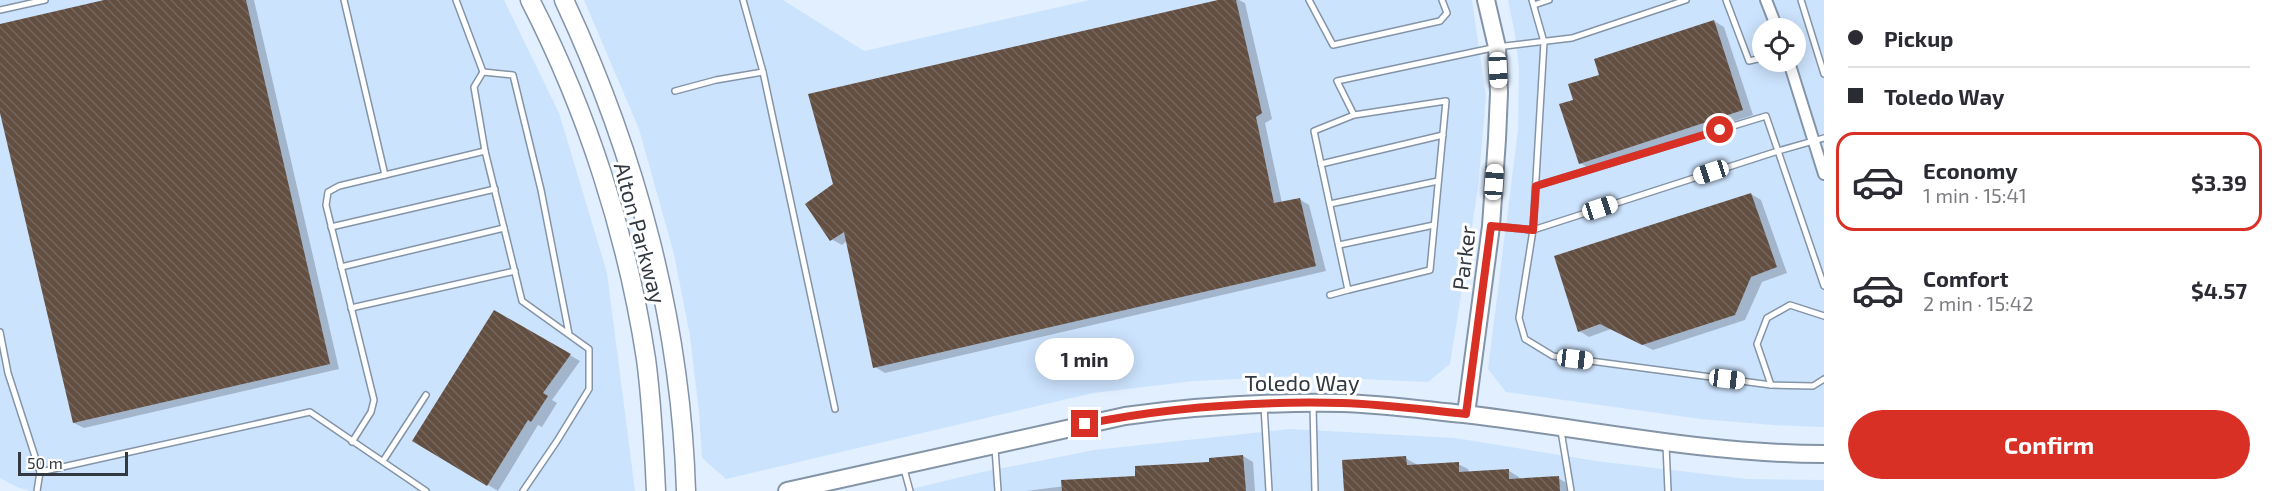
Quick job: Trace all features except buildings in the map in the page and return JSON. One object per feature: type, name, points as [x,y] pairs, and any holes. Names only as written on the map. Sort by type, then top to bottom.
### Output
[{"type":"main road","name":"Alton Parkway","points":[[530,0],[561,66],[589,137],[623,251],[645,359],[656,491]]},
{"type":"main road","name":"Alton Parkway","points":[[564,0],[613,117],[657,266],[676,371],[686,491]]},
{"type":"main road","name":"Parker","points":[[1466,414],[1491,226],[1499,93],[1497,47],[1486,0]]},
{"type":"main road","name":"Toledo Way","points":[[787,491],[1125,416],[1161,411],[1264,404],[1342,403],[1466,414],[1666,442],[1789,454],[1824,454]]},
{"type":"street","points":[[1766,0],[1773,18]]},
{"type":"street","points":[[1793,72],[1819,140],[1824,174]]},
{"type":"lane","points":[[0,10],[45,0]]},
{"type":"lane","points":[[344,0],[385,175]]},
{"type":"lane","points":[[456,0],[483,72]]},
{"type":"lane","points":[[743,0],[763,72],[836,409]]},
{"type":"lane","points":[[1309,0],[1333,45],[1440,21],[1446,13],[1442,0]]},
{"type":"lane","points":[[1549,0],[1533,2],[1544,42],[1533,230],[1519,318],[1525,339],[1553,356],[1771,385],[1813,386],[1824,379]]},
{"type":"lane","points":[[1354,115],[1337,81],[1497,47],[1572,38],[1686,0]]},
{"type":"lane","points":[[1726,0],[1749,61],[1752,60]]},
{"type":"lane","points":[[1801,0],[1824,74]]},
{"type":"lane","points":[[483,72],[474,87],[485,151],[522,301],[589,349],[589,389],[523,491]]},
{"type":"lane","points":[[483,72],[513,75],[541,190],[569,334]]},
{"type":"lane","points":[[675,91],[716,80],[763,72]]},
{"type":"lane","points":[[1330,295],[1430,270],[1446,101],[1354,115],[1314,131],[1348,290]]},
{"type":"lane","points":[[1536,186],[1766,116],[1824,286]]},
{"type":"lane","points":[[1321,164],[1443,135]]},
{"type":"lane","points":[[1491,226],[1533,230],[1778,151],[1819,140]]},
{"type":"lane","points":[[352,442],[371,412],[374,400],[326,205],[328,192],[339,186],[485,151]]},
{"type":"lane","points":[[1330,204],[1438,181]]},
{"type":"lane","points":[[331,226],[495,189]]},
{"type":"lane","points":[[1339,245],[1434,225]]},
{"type":"lane","points":[[341,267],[504,228]]},
{"type":"lane","points":[[351,308],[515,271]]},
{"type":"lane","points":[[1771,385],[1757,344],[1767,318],[1790,304],[1824,316]]},
{"type":"lane","points":[[0,332],[8,373],[40,472],[37,491]]},
{"type":"lane","points":[[383,461],[426,394]]},
{"type":"lane","points":[[1264,404],[1269,491]]},
{"type":"lane","points":[[1313,404],[1315,491]]},
{"type":"lane","points":[[40,472],[310,412],[426,491]]},
{"type":"lane","points":[[1560,428],[1571,491]]},
{"type":"lane","points":[[1666,442],[1668,491]]},
{"type":"lane","points":[[995,444],[998,491]]},
{"type":"lane","points":[[903,464],[910,491]]},
{"type":"shaded area","points":[[0,0],[504,0],[559,113],[607,273],[635,491],[30,491],[0,478]]},
{"type":"shaded area","points":[[584,0],[783,0],[864,51],[1090,0],[1472,0],[1486,96],[1478,188],[1450,364],[1428,382],[1295,376],[1194,381],[1093,393],[726,479],[702,458],[690,336],[674,254],[639,129]]},
{"type":"shaded area","points":[[1508,0],[1824,0],[1824,427],[1701,419],[1506,392],[1488,369],[1518,130],[1519,69]]},
{"type":"shaded area","points":[[1290,429],[1455,438],[1596,461],[1747,479],[1824,480],[1824,491],[903,491],[978,473],[1094,450]]},
{"type":"route","points":[[1085,424],[1161,411],[1253,405],[1342,403],[1466,414],[1491,226],[1533,230],[1536,186],[1720,130]]}]
